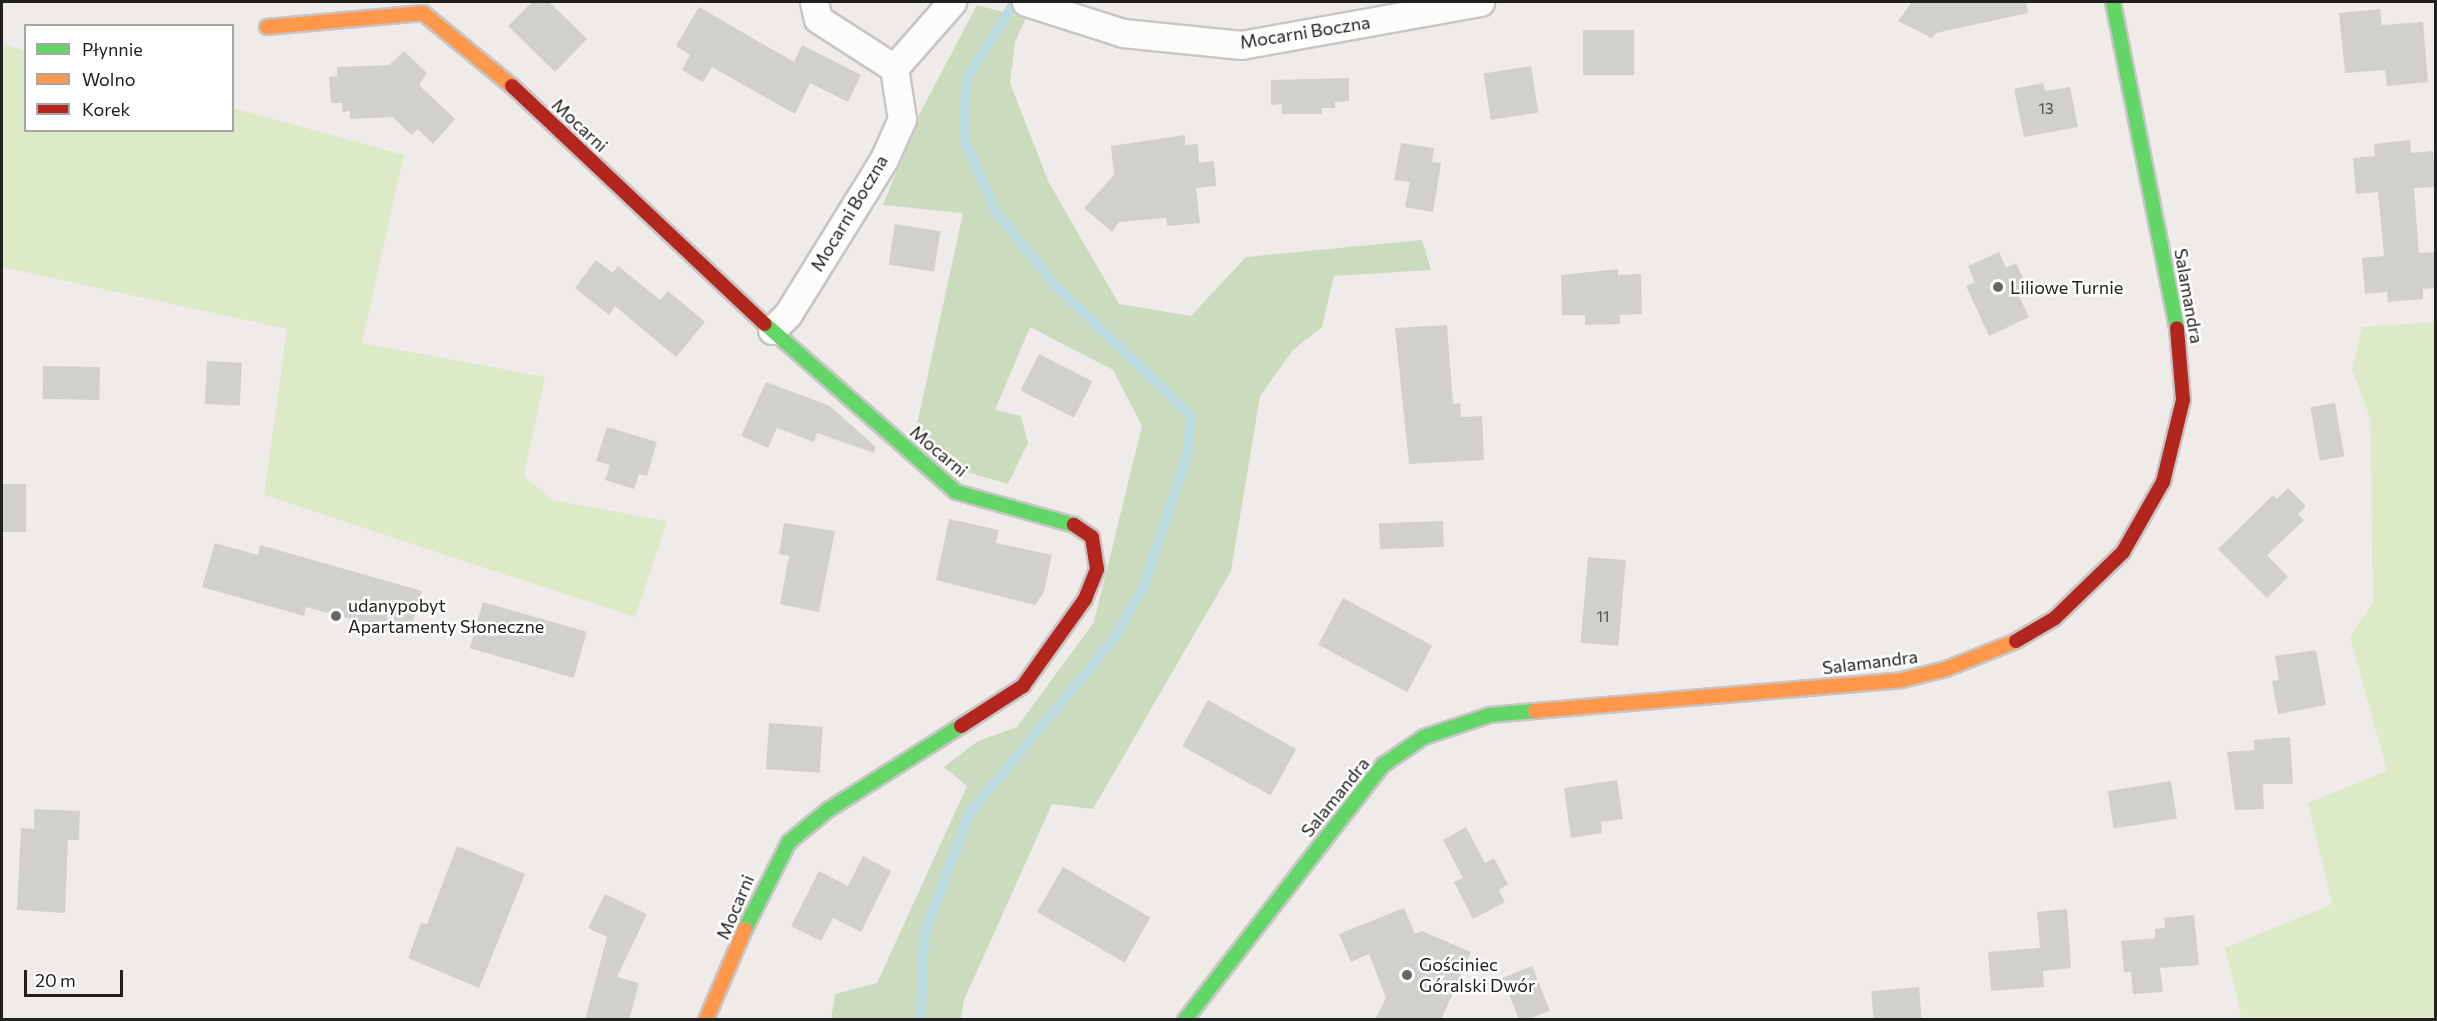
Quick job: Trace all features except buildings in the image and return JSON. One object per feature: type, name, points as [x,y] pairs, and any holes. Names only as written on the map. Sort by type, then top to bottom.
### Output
[{"type":"street","points":[[814,2],[818,19],[894,68],[952,2]]},
{"type":"street","name":"Mocarni Boczna","points":[[1026,2],[1123,33],[1241,45],[1480,2]]},
{"type":"street","name":"Salamandra","points":[[1185,1020],[1362,789],[1383,765],[1424,737],[1490,715],[1902,680],[1946,669],[2011,644],[2055,618],[2123,552],[2163,482],[2183,400],[2176,322],[2113,2]]},
{"type":"street","name":"Mocarni","points":[[267,27],[423,13],[474,51],[772,330],[956,492],[1088,530],[1097,568],[1085,599],[1023,686],[828,810],[789,842],[768,876],[706,1020]]},
{"type":"street","name":"Mocarni Boczna","points":[[772,330],[812,275],[902,119],[894,68]]},
{"type":"green space","points":[[977,5],[1026,18],[1015,42],[1010,83],[1049,183],[1119,304],[1191,316],[1246,257],[1422,240],[1431,270],[1334,276],[1322,327],[1293,350],[1260,396],[1231,571],[1093,809],[1052,804],[964,1000],[961,1019],[831,1020],[835,994],[877,983],[967,786],[944,767],[978,741],[1017,727],[1094,622],[1142,426],[1113,370],[1030,327],[995,410],[1021,416],[1028,443],[1008,484],[953,468],[915,434],[963,213],[883,205],[920,113]]},
{"type":"green space","points":[[2,44],[24,51],[24,132],[234,132],[234,108],[404,155],[362,343],[545,377],[524,476],[552,500],[667,521],[635,617],[264,495],[287,329],[2,267]]},
{"type":"green space","points":[[2435,322],[2435,1019],[2242,1019],[2225,948],[2332,904],[2308,803],[2387,771],[2350,637],[2373,602],[2370,418],[2352,369],[2362,327]]},
{"type":"waterway","points":[[921,1020],[924,935],[969,814],[1113,640],[1143,588],[1187,456],[1191,416],[1055,285],[996,212],[964,139],[966,79],[1015,2]]},
{"type":"traffic: fast","points":[[2113,2],[2177,328]]},
{"type":"traffic: fast","points":[[765,324],[956,492],[1074,525]]},
{"type":"traffic: fast","points":[[1185,1020],[1383,765],[1424,737],[1490,715],[1535,711]]},
{"type":"traffic: fast","points":[[745,929],[789,842],[828,810],[961,726]]},
{"type":"traffic: slow","points":[[267,27],[423,13],[512,86]]},
{"type":"traffic: slow","points":[[1535,711],[1902,680],[1946,669],[2016,641]]},
{"type":"traffic: slow","points":[[706,1020],[745,929]]},
{"type":"traffic: jam","points":[[512,86],[765,324]]},
{"type":"traffic: jam","points":[[2016,641],[2055,618],[2123,552],[2163,482],[2183,400],[2177,328]]},
{"type":"traffic: jam","points":[[961,726],[1023,686],[1085,599],[1097,569],[1092,537],[1074,525]]},
{"type":"place","name":"Liliowe Turnie","points":[[1998,287]]},
{"type":"place","name":"udanypobyt Apartamenty Słoneczne","points":[[336,616]]},
{"type":"place","name":"Gościniec Góralski Dwór","points":[[1407,975]]}]
